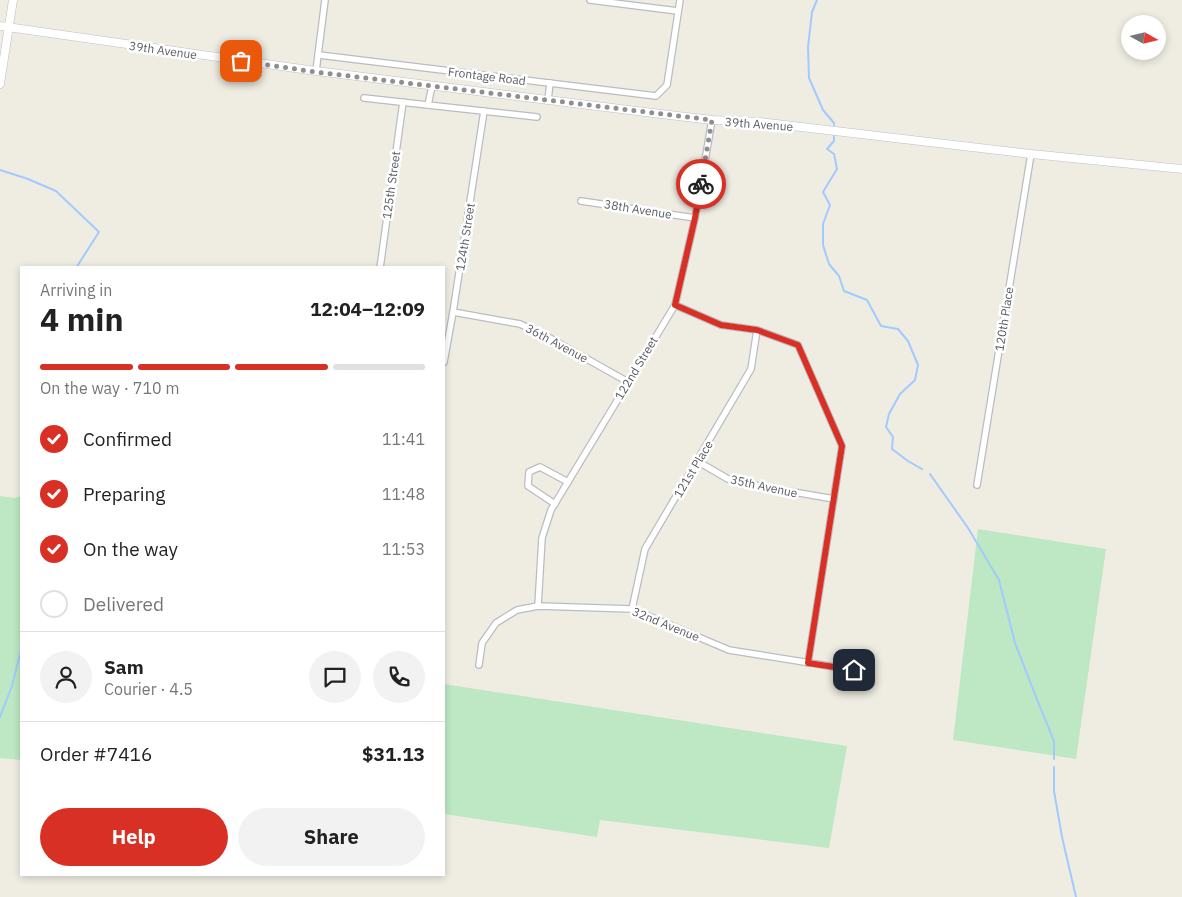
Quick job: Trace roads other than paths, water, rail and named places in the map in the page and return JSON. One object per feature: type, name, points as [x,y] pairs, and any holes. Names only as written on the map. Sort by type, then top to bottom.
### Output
[{"type":"main road","points":[[0,84],[13,0]]},
{"type":"main road","name":"39th Avenue","points":[[0,26],[316,72],[712,120],[760,122],[1031,154],[1182,169]]},
{"type":"street","points":[[316,72],[325,0]]},
{"type":"street","points":[[590,0],[678,11],[680,0]]},
{"type":"street","name":"Frontage Road","points":[[319,55],[656,96],[667,85],[678,11]]},
{"type":"street","points":[[548,100],[550,83]]},
{"type":"street","points":[[428,105],[432,86]]},
{"type":"street","points":[[364,98],[537,117]]},
{"type":"street","name":"125th Street","points":[[380,266],[403,102]]},
{"type":"street","name":"124th Street","points":[[445,355],[484,111]]},
{"type":"street","name":"122nd Street","points":[[538,606],[542,538],[551,510],[675,305],[695,218],[712,120]]},
{"type":"street","name":"120th Place","points":[[977,485],[1031,154]]},
{"type":"street","name":"38th Avenue","points":[[581,201],[695,218]]},
{"type":"street","points":[[675,305],[721,325],[757,330],[798,345],[842,446],[808,663]]},
{"type":"street","name":"36th Avenue","points":[[453,312],[520,324],[548,337],[628,382]]},
{"type":"street","name":"121st Place","points":[[632,609],[645,549],[751,369],[757,330]]},
{"type":"street","name":"35th Avenue","points":[[697,461],[728,479],[834,499]]},
{"type":"street","points":[[555,504],[528,486],[529,472],[540,467],[568,482]]},
{"type":"street","name":"32nd Avenue","points":[[479,665],[482,643],[496,622],[517,610],[538,606],[632,609],[729,650],[854,670]]},
{"type":"waterway","points":[[817,0],[812,12],[808,47],[809,78],[823,110],[834,125]]},
{"type":"waterway","points":[[834,136],[834,141],[827,149],[834,154],[837,169],[823,192],[830,205],[823,224],[823,245],[829,264],[839,276],[844,291],[867,300],[881,326],[898,329],[908,341],[918,365],[915,380],[900,394],[889,414],[886,427],[893,437],[892,449],[922,469]]},
{"type":"waterway","points":[[0,170],[56,191],[99,232],[77,266]]},
{"type":"waterway","points":[[930,474],[968,528],[999,580],[1015,643],[1054,741],[1054,759]]},
{"type":"waterway","points":[[0,717],[12,686],[20,654]]},
{"type":"waterway","points":[[1054,767],[1054,791],[1062,837],[1076,897]]}]
